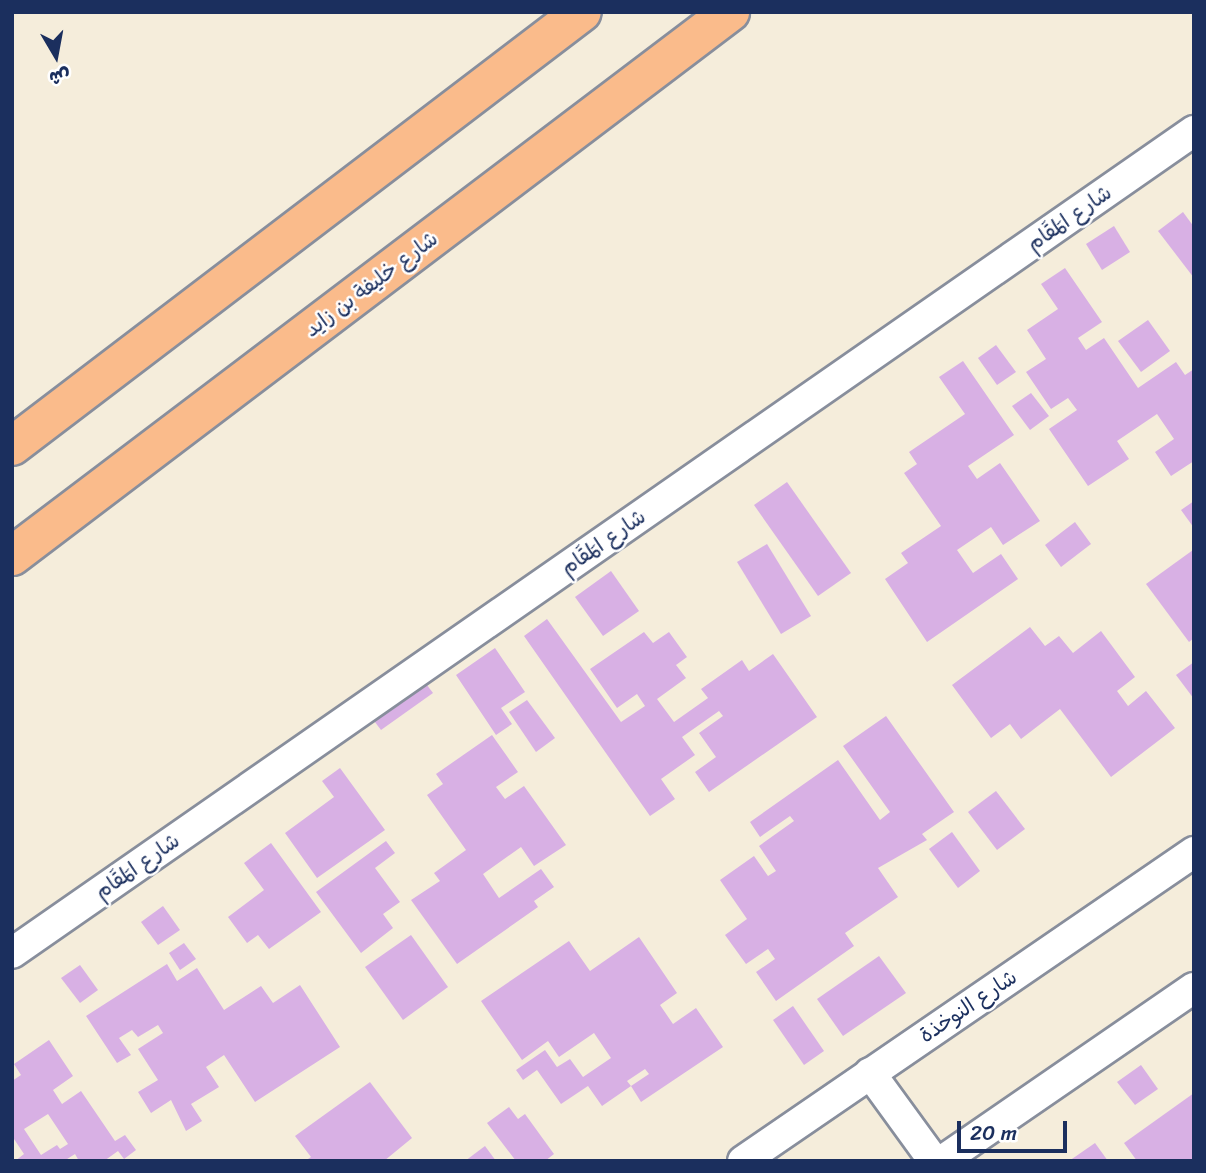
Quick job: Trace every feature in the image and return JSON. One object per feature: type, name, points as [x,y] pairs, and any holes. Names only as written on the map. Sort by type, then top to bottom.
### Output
[{"type":"highway","points":[[12,446],[582,12]]},
{"type":"highway","name":"شارع خليفة بن زايد","points":[[12,556],[730,12]]},
{"type":"street","name":"شارع المَقَام","points":[[12,953],[1194,131]]},
{"type":"street","name":"شارع النوخذة","points":[[743,1161],[1194,852]]},
{"type":"street","points":[[942,1161],[1194,988]]},
{"type":"street","points":[[870,1073],[934,1161]]},
{"type":"building","points":[[1183,212],[1194,227],[1194,278],[1158,231]]},
{"type":"building","points":[[1114,226],[1130,252],[1102,270],[1086,244]]},
{"type":"building","points":[[1065,268],[1102,322],[1078,338],[1086,350],[1104,338],[1138,388],[1176,362],[1185,375],[1194,369],[1194,461],[1171,476],[1155,452],[1174,439],[1157,414],[1117,441],[1129,459],[1088,486],[1049,429],[1077,410],[1068,398],[1051,409],[1026,372],[1046,359],[1027,330],[1058,309],[1041,284]]},
{"type":"building","points":[[1148,320],[1170,351],[1141,372],[1118,341]]},
{"type":"building","points":[[996,345],[1016,372],[997,385],[978,358]]},
{"type":"building","points":[[963,361],[1014,435],[968,466],[977,479],[1000,463],[1040,521],[1003,545],[991,527],[957,550],[973,573],[1001,554],[1018,579],[927,642],[885,579],[908,563],[901,553],[941,526],[904,473],[917,464],[909,452],[965,414],[939,377]]},
{"type":"building","points":[[1031,393],[1049,416],[1030,430],[1012,406]]},
{"type":"building","points":[[787,482],[851,573],[818,596],[754,505]]},
{"type":"building","points":[[1194,501],[1194,528],[1181,510]]},
{"type":"building","points":[[1075,522],[1091,544],[1061,567],[1045,545]]},
{"type":"building","points":[[767,544],[811,616],[781,634],[737,562]]},
{"type":"building","points":[[1193,550],[1194,638],[1189,642],[1146,584]]},
{"type":"building","points":[[611,571],[639,611],[603,636],[575,597]]},
{"type":"building","points":[[547,619],[621,722],[645,706],[637,694],[617,708],[590,669],[644,632],[653,643],[669,632],[687,657],[676,665],[686,678],[657,699],[674,722],[708,698],[701,689],[742,660],[749,671],[773,654],[817,717],[709,792],[695,772],[716,757],[699,733],[723,716],[719,711],[682,737],[695,755],[661,779],[675,799],[650,816],[524,636]]},
{"type":"building","points":[[1030,627],[1045,646],[1059,636],[1073,653],[1101,631],[1135,677],[1117,691],[1128,706],[1146,691],[1175,728],[1111,777],[1060,709],[1021,739],[1010,724],[991,738],[952,685]]},
{"type":"building","points":[[495,648],[525,692],[501,708],[512,724],[496,735],[456,675]]},
{"type":"building","points":[[1194,662],[1194,699],[1176,675]]},
{"type":"building","points":[[417,672],[433,693],[381,730],[365,709]]},
{"type":"building","points":[[527,700],[555,738],[536,752],[509,712]]},
{"type":"building","points":[[886,716],[954,812],[922,834],[927,840],[878,868],[898,897],[845,933],[854,946],[776,1001],[756,972],[775,959],[768,949],[746,964],[725,935],[747,919],[720,880],[754,856],[768,876],[776,871],[759,846],[794,821],[790,816],[760,837],[750,822],[838,760],[880,820],[890,812],[843,746]]},
{"type":"building","points":[[492,735],[518,772],[496,787],[505,799],[524,786],[566,845],[534,866],[521,847],[483,874],[499,898],[541,869],[554,887],[534,901],[538,907],[457,964],[411,900],[440,881],[434,873],[466,850],[427,795],[443,784],[436,774]]},
{"type":"building","points":[[340,768],[385,830],[317,878],[285,833],[334,797],[322,781]]},
{"type":"building","points":[[996,791],[1025,829],[997,850],[968,812]]},
{"type":"building","points":[[952,832],[980,871],[958,888],[929,849]]},
{"type":"building","points":[[386,841],[395,853],[375,868],[400,902],[383,914],[393,928],[361,953],[316,892]]},
{"type":"building","points":[[271,843],[321,912],[269,949],[258,935],[247,943],[228,917],[264,890],[244,863]]},
{"type":"building","points":[[163,906],[180,930],[158,945],[141,922]]},
{"type":"building","points":[[411,935],[448,987],[403,1020],[365,967]]},
{"type":"building","points":[[639,937],[677,993],[660,1005],[673,1024],[696,1008],[723,1047],[641,1102],[631,1086],[602,1106],[588,1086],[561,1104],[537,1070],[523,1080],[516,1070],[545,1050],[557,1067],[570,1059],[583,1077],[611,1058],[594,1033],[559,1057],[548,1041],[522,1060],[481,1001],[569,941],[590,971]],"holes":[[[645,1069],[649,1074],[631,1086],[627,1081]]]},
{"type":"building","points":[[184,943],[196,959],[180,970],[169,953]]},
{"type":"building","points":[[879,956],[906,993],[843,1036],[817,999]]},
{"type":"building","points":[[167,964],[177,981],[197,968],[224,1010],[261,986],[273,1003],[300,985],[340,1047],[255,1102],[224,1055],[206,1067],[219,1087],[191,1104],[202,1121],[186,1131],[171,1100],[151,1113],[138,1092],[158,1080],[138,1049],[163,1033],[158,1025],[138,1037],[132,1030],[119,1038],[131,1055],[117,1063],[86,1016]]},
{"type":"building","points":[[80,965],[98,990],[80,1003],[61,978]]},
{"type":"building","points":[[793,1006],[824,1051],[804,1065],[773,1020]]},
{"type":"building","points":[[49,1040],[73,1076],[53,1090],[62,1104],[81,1091],[115,1141],[125,1135],[136,1150],[124,1159],[118,1151],[104,1161],[79,1161],[75,1154],[64,1161],[15,1161],[24,1154],[12,1136],[12,1081],[21,1075],[14,1064]],"holes":[[[48,1114],[68,1144],[60,1149],[57,1145],[41,1155],[24,1129]]]},
{"type":"building","points":[[1141,1065],[1158,1089],[1135,1105],[1117,1082]]},
{"type":"building","points":[[370,1082],[412,1138],[384,1161],[305,1161],[311,1157],[295,1136]]},
{"type":"building","points":[[1194,1093],[1194,1161],[1137,1161],[1124,1143]]},
{"type":"building","points":[[509,1107],[518,1119],[525,1114],[554,1154],[545,1161],[516,1161],[487,1123]]},
{"type":"building","points":[[1095,1143],[1108,1161],[1069,1161]]},
{"type":"building","points":[[485,1146],[496,1161],[465,1161]]}]
